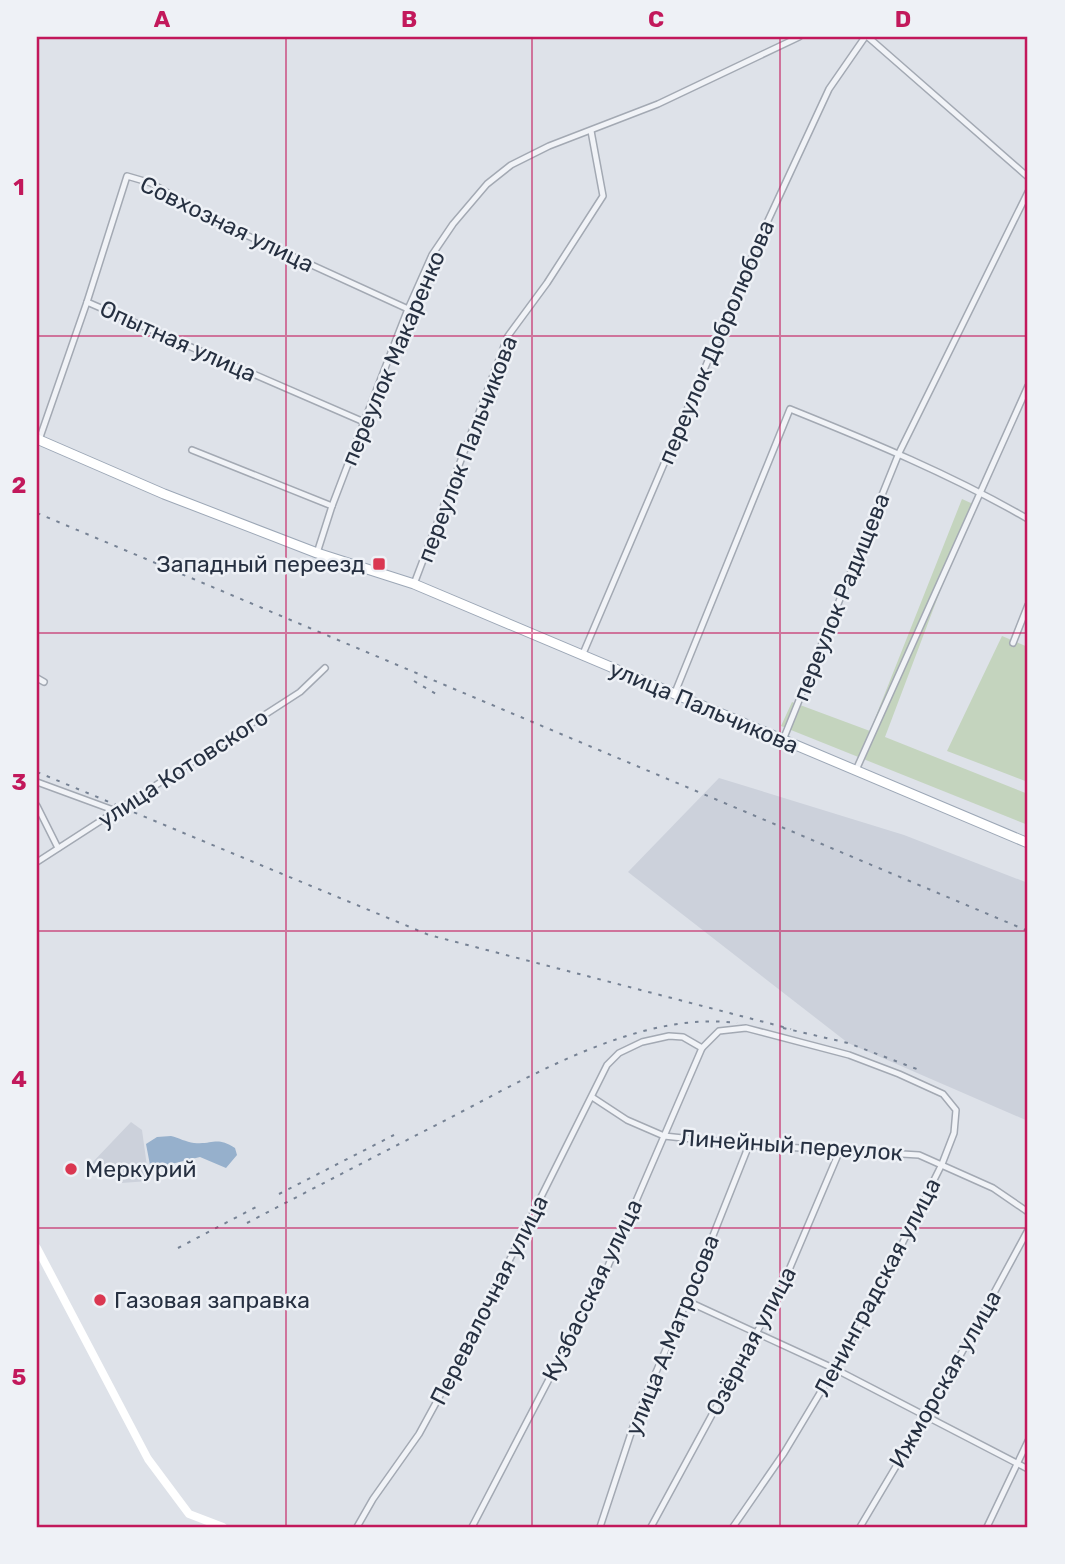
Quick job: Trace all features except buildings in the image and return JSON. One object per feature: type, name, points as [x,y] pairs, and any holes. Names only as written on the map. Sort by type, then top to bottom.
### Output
[{"type":"main road","name":"улица Пальчикова","points":[[38,440],[164,494],[317,553],[414,584],[1028,843]]},
{"type":"main road","points":[[37,1248],[148,1459],[189,1514],[223,1527]]},
{"type":"street","name":"переулок Макаренко","points":[[317,553],[364,422],[432,255],[453,224],[487,184],[521,160],[549,146],[658,104],[799,37]]},
{"type":"street","points":[[867,37],[1028,177]]},
{"type":"street","name":"переулок Добролюбова","points":[[582,656],[765,227],[830,89],[867,37]]},
{"type":"street","name":"переулок Пальчикова","points":[[414,584],[508,336],[547,284],[603,196],[591,131]]},
{"type":"street","name":"Совхозная улица","points":[[87,302],[127,176],[151,183],[211,219],[408,309]]},
{"type":"street","name":"переулок Радищева","points":[[783,740],[899,453],[1028,192]]},
{"type":"street","name":"Опытная улица","points":[[38,440],[87,302],[364,422]]},
{"type":"street","points":[[856,771],[1028,386]]},
{"type":"street","points":[[674,695],[790,409],[899,453],[981,492],[1028,519]]},
{"type":"street","points":[[192,450],[332,506]]},
{"type":"street","points":[[1013,643],[1028,605]]},
{"type":"street","name":"улица Котовского","points":[[37,862],[300,692],[325,668]]},
{"type":"street","points":[[37,678],[44,681]]},
{"type":"street","points":[[37,782],[116,811]]},
{"type":"street","points":[[37,806],[58,848]]},
{"type":"street","name":"Ленинградская улица","points":[[702,1048],[719,1031],[746,1028],[849,1055],[899,1074],[943,1094],[956,1110],[954,1133],[943,1164],[865,1318],[784,1453],[733,1527]]},
{"type":"street","name":"Перевалочная улица","points":[[357,1527],[373,1499],[419,1434],[461,1357],[607,1065],[619,1053],[642,1042],[669,1036],[683,1037],[702,1048]]},
{"type":"street","name":"Кузбасская улица","points":[[472,1527],[608,1266],[702,1048]]},
{"type":"street","name":"Линейный переулок","points":[[592,1097],[627,1120],[664,1136],[749,1145],[919,1155],[993,1188],[1028,1212]]},
{"type":"street","name":"улица А.Матросова","points":[[600,1527],[636,1418],[687,1301],[749,1145]]},
{"type":"street","name":"Озёрная улица","points":[[652,1527],[783,1284],[840,1150]]},
{"type":"street","name":"Ижморская улица","points":[[860,1527],[926,1416],[1028,1230]]},
{"type":"street","points":[[687,1301],[835,1369],[1028,1469]]},
{"type":"street","points":[[987,1527],[1028,1441]]},
{"type":"shaded area","points":[[719,778],[904,835],[1028,883],[1028,1121],[848,1043],[628,872]]},
{"type":"shaded area","points":[[131,1122],[142,1130],[149,1181],[121,1183],[106,1171],[101,1175],[91,1164]]},
{"type":"green space","points":[[962,499],[973,504],[885,737],[1028,794],[1028,825],[781,726],[792,702],[870,731]]},
{"type":"green space","points":[[1002,636],[1028,647],[1028,782],[947,751]]},
{"type":"water","points":[[171,1136],[194,1143],[223,1142],[235,1148],[237,1155],[226,1168],[200,1157],[163,1166],[150,1165],[146,1144],[157,1137]]},
{"type":"railway","points":[[37,513],[1028,931]]},
{"type":"railway","points":[[414,681],[436,694]]},
{"type":"railway","points":[[37,772],[429,935],[791,1029]]},
{"type":"railway","points":[[247,1223],[509,1087],[584,1052],[622,1037],[661,1027],[699,1022],[737,1023]]},
{"type":"railway","points":[[783,1028],[848,1043],[922,1071]]},
{"type":"railway","points":[[279,1194],[394,1135]]},
{"type":"railway","points":[[178,1248],[258,1206]]},
{"type":"place","name":"Западный переезд","points":[[379,564]]},
{"type":"place","name":"Меркурий","points":[[71,1169]]},
{"type":"place","name":"Газовая заправка","points":[[100,1300]]}]
